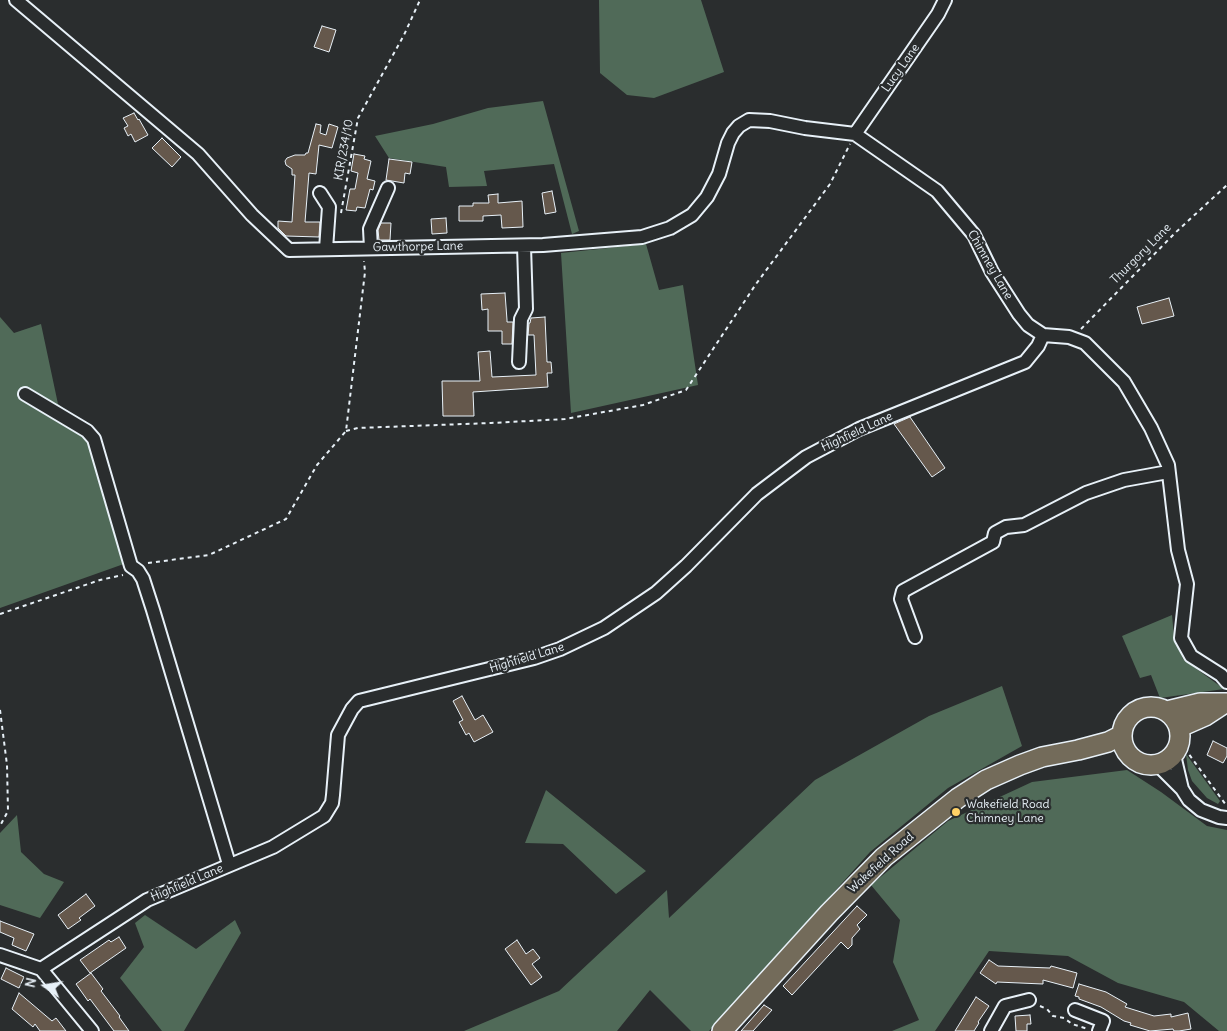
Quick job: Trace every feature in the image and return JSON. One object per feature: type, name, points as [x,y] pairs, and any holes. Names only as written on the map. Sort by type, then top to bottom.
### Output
[{"type":"highway","points":[[1167,711],[1200,703],[1226,703]]},
{"type":"highway","points":[[1158,765],[1167,761],[1178,741],[1205,716],[1226,703]]},
{"type":"highway","points":[[1130,757],[1125,750],[1122,735],[1123,726],[1134,712],[1142,708],[1150,706],[1159,707],[1167,711],[1177,721],[1178,741]]},
{"type":"highway","name":"Wakefield Road","points":[[722,1031],[829,912],[884,857],[958,798],[986,780],[1020,765],[1042,757],[1108,742],[1122,735]]},
{"type":"highway","name":"Wakefield Road","points":[[1078,750],[1130,757],[1138,763],[1158,765]]},
{"type":"street","name":"Gawthorpe Lane","points":[[16,0],[198,154],[252,215],[289,250],[524,246],[642,237],[670,228],[692,215],[708,197],[719,174],[728,143],[733,133],[739,126],[749,120],[770,120],[805,128],[855,134]]},
{"type":"street","name":"Lucy Lane","points":[[855,134],[938,14],[945,0]]},
{"type":"street","name":"Chimney Lane","points":[[855,134],[937,191],[974,235],[992,272],[1019,314],[1028,324],[1043,335]]},
{"type":"street","points":[[367,248],[370,229],[388,188]]},
{"type":"street","points":[[320,193],[329,207],[326,249]]},
{"type":"street","points":[[519,362],[521,319],[526,309],[524,246]]},
{"type":"street","points":[[1043,335],[1069,337],[1085,343],[1124,382],[1151,428],[1168,465],[1178,550],[1187,584],[1181,638],[1191,656],[1221,675],[1227,682]]},
{"type":"street","name":"Highfield Lane","points":[[41,969],[147,900],[273,847],[324,816],[332,803],[338,735],[352,709],[359,701],[534,658],[560,649],[604,628],[638,606],[671,580],[757,494],[792,466],[820,448],[859,429],[1025,362],[1038,346],[1043,335]]},
{"type":"street","points":[[25,394],[87,430],[94,439],[131,566],[138,570],[143,579],[154,610],[229,864]]},
{"type":"street","points":[[915,637],[901,599],[903,591],[992,542],[995,532],[1006,527],[1024,525],[1086,493],[1124,480],[1168,472]]},
{"type":"street","points":[[1178,741],[1182,789]]},
{"type":"street","points":[[1158,765],[1182,789],[1189,800],[1201,810],[1227,818]]},
{"type":"street","points":[[0,955],[41,969],[92,1031]]},
{"type":"street","points":[[991,1031],[1002,1001],[1029,1000]]},
{"type":"street","points":[[1075,1010],[1099,1029]]},
{"type":"path","name":"KIR/234/10","points":[[340,221],[358,118],[404,35],[420,0]]},
{"type":"path","points":[[346,431],[358,428],[565,419],[643,405],[686,390],[756,284],[830,184],[855,134]]},
{"type":"path","name":"Thurgory Lane","points":[[1069,337],[1082,328],[1175,232],[1227,185]]},
{"type":"path","points":[[0,614],[100,580],[126,574],[131,566],[210,555],[286,519],[317,465],[346,431],[367,248]]},
{"type":"path","points":[[0,710],[7,764],[8,811],[0,826]]},
{"type":"path","points":[[1178,741],[1227,807]]},
{"type":"path","points":[[1029,1000],[1047,1009],[1053,1016],[1064,1018],[1072,1024],[1099,1029]]},
{"type":"green space","points":[[599,0],[701,0],[724,72],[654,98],[627,95],[600,73]]},
{"type":"green space","points":[[543,101],[579,231],[572,234],[554,164],[484,171],[487,186],[449,187],[446,167],[389,158],[375,136],[433,124],[488,108]]},
{"type":"green space","points":[[646,244],[659,290],[683,285],[698,385],[571,413],[561,253]]},
{"type":"green space","points":[[0,317],[14,333],[41,324],[58,404],[97,434],[135,560],[0,608]]},
{"type":"green space","points":[[1172,615],[1174,636],[1183,659],[1224,689],[1160,698],[1151,675],[1140,678],[1122,636]]},
{"type":"green space","points":[[1002,686],[1022,746],[948,788],[870,852],[709,1031],[691,1031],[650,990],[617,1031],[464,1031],[559,991],[667,890],[669,918],[815,780],[929,716]]},
{"type":"green space","points":[[1186,754],[1220,801],[1218,804],[1207,798],[1192,781],[1188,770]]},
{"type":"green space","points":[[1127,770],[1207,826],[1227,830],[1227,1031],[1219,1031],[1184,1002],[1118,983],[1068,956],[989,951],[935,1031],[892,1031],[919,1020],[893,962],[900,920],[871,885],[948,821],[1032,782]]},
{"type":"green space","points":[[546,790],[646,871],[616,894],[563,844],[525,843]]},
{"type":"green space","points":[[17,815],[21,852],[44,874],[64,882],[40,918],[0,905],[0,833]]},
{"type":"green space","points":[[145,915],[196,949],[235,920],[241,933],[184,1031],[162,1031],[120,978],[144,947],[135,923]]},
{"type":"building","points":[[322,26],[336,30],[329,52],[314,47]]},
{"type":"building","points":[[134,113],[148,135],[135,142],[131,134],[128,136],[124,128],[128,126],[123,118]]},
{"type":"building","points":[[316,124],[321,125],[320,133],[326,135],[329,124],[338,127],[332,148],[319,145],[316,174],[309,173],[305,222],[320,222],[319,237],[286,236],[278,228],[278,221],[292,222],[295,175],[292,175],[292,169],[286,165],[285,161],[287,158],[295,155],[305,155],[308,153]]},
{"type":"building","points":[[162,138],[181,157],[172,167],[152,148]]},
{"type":"building","points":[[354,154],[365,156],[364,159],[371,161],[367,179],[375,181],[373,190],[370,189],[365,208],[357,207],[356,211],[346,210],[350,189],[355,189],[358,173],[351,171]]},
{"type":"building","points":[[389,159],[412,162],[410,174],[405,173],[404,183],[386,180]]},
{"type":"building","points":[[552,191],[556,212],[545,214],[542,193]]},
{"type":"building","points":[[498,194],[498,203],[522,201],[523,227],[502,228],[501,215],[483,216],[483,221],[459,221],[459,206],[473,206],[473,203],[489,203],[488,195]]},
{"type":"building","points":[[446,218],[447,233],[432,234],[431,219]]},
{"type":"building","points":[[381,223],[391,223],[390,240],[379,240],[378,230]]},
{"type":"building","points":[[505,293],[507,322],[513,322],[512,344],[502,344],[502,331],[488,331],[488,309],[482,310],[481,294]]},
{"type":"building","points":[[1169,298],[1174,316],[1142,324],[1137,307]]},
{"type":"building","points":[[545,317],[547,362],[551,362],[552,373],[547,373],[548,387],[473,392],[474,416],[443,416],[442,381],[480,381],[478,352],[490,351],[492,377],[536,375],[534,335],[528,335],[529,323],[531,318]]},
{"type":"building","points":[[910,417],[945,468],[932,477],[894,424]]},
{"type":"building","points":[[462,696],[475,720],[483,715],[493,732],[474,742],[469,733],[466,735],[459,722],[463,720],[453,701]]},
{"type":"building","points":[[1213,741],[1227,748],[1227,756],[1223,763],[1207,755]]},
{"type":"building","points":[[86,894],[95,906],[79,918],[81,920],[68,929],[58,915]]},
{"type":"building","points":[[857,906],[867,915],[857,925],[860,929],[852,938],[852,945],[848,949],[841,942],[792,995],[783,986]]},
{"type":"building","points":[[0,921],[34,934],[26,951],[12,945],[14,938],[0,932]]},
{"type":"building","points":[[119,937],[126,948],[90,973],[80,960],[109,940],[111,942]]},
{"type":"building","points":[[517,940],[526,954],[533,949],[540,958],[532,964],[542,977],[531,985],[505,949]]},
{"type":"building","points":[[989,960],[998,966],[1050,968],[1051,966],[1077,973],[1073,988],[1043,980],[1043,984],[997,982],[996,984],[980,973]]},
{"type":"building","points":[[6,968],[24,977],[19,988],[1,979]]},
{"type":"building","points":[[91,973],[129,1031],[114,1031],[76,984]]},
{"type":"building","points":[[1079,984],[1106,992],[1127,1004],[1125,1007],[1154,1016],[1171,1014],[1171,1017],[1188,1013],[1191,1029],[1150,1031],[1130,1025],[1131,1023],[1124,1021],[1101,1007],[1075,996]]},
{"type":"building","points":[[19,993],[52,1021],[56,1018],[66,1031],[40,1031],[35,1024],[33,1027],[12,1009]]},
{"type":"building","points":[[976,997],[989,1006],[979,1023],[974,1031],[955,1031]]},
{"type":"building","points":[[764,1005],[772,1010],[753,1031],[741,1031]]},
{"type":"building","points":[[1030,1015],[1031,1024],[1027,1024],[1027,1031],[1016,1031],[1015,1016]]},
{"type":"place","name":"Wakefield Road Chimney Lane","points":[[956,812]]}]
